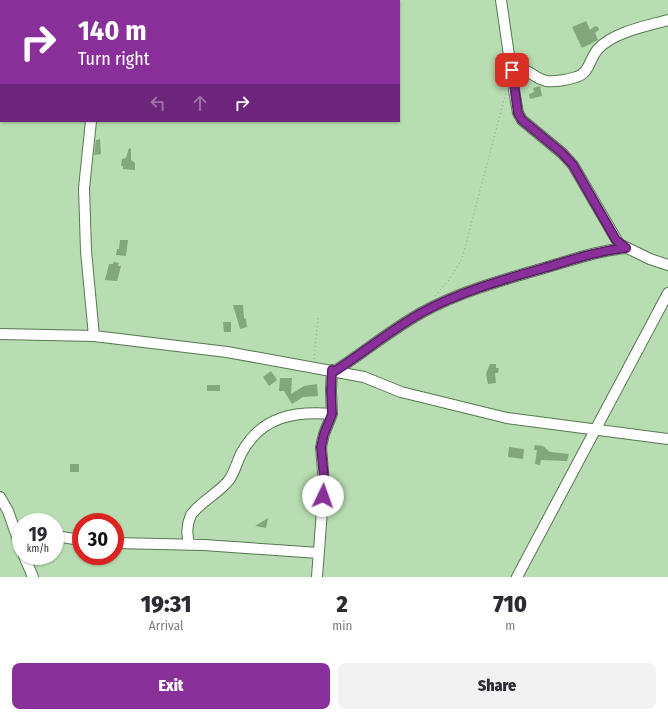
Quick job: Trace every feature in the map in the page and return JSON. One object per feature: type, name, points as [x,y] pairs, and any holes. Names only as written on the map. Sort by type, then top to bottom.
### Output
[{"type":"street","points":[[501,0],[518,113],[522,120],[562,153],[573,165],[616,240],[626,248],[668,265]]},
{"type":"street","points":[[512,70],[527,70],[541,79],[550,81],[576,77],[586,71],[595,53],[602,46],[623,33],[668,20]]},
{"type":"street","points":[[91,122],[84,188],[86,251],[94,336]]},
{"type":"street","points":[[317,577],[324,484],[322,441],[332,414],[331,390],[334,371],[422,313],[456,298],[501,280],[579,257],[600,251],[626,248]]},
{"type":"street","points":[[517,577],[668,293]]},
{"type":"street","points":[[0,334],[94,336],[210,349],[364,377],[401,392],[473,411],[507,418],[668,439]]},
{"type":"street","points":[[189,545],[187,523],[190,515],[230,479],[243,451],[256,434],[274,421],[293,415],[306,412],[332,414]]},
{"type":"street","points":[[0,496],[12,520]]},
{"type":"street","points":[[124,543],[189,545],[319,553]]},
{"type":"street","points":[[28,565],[33,577]]},
{"type":"path","points":[[431,301],[449,280],[462,259],[484,168],[506,90]]},
{"type":"path","points":[[314,367],[318,317]]},
{"type":"building","points":[[586,21],[590,30],[595,26],[598,27],[599,30],[595,33],[598,40],[582,48],[572,27]]},
{"type":"building","points":[[540,86],[542,96],[530,99],[529,94],[534,92],[533,88]]},
{"type":"building","points":[[100,139],[101,154],[94,155],[96,140]]},
{"type":"building","points":[[129,148],[131,149],[131,160],[135,163],[135,170],[123,169],[123,166],[121,166],[122,159],[126,158]]},
{"type":"building","points":[[120,240],[128,240],[126,256],[116,255],[117,249],[119,249]]},
{"type":"building","points":[[114,262],[119,263],[118,266],[121,266],[117,281],[105,280],[109,264],[113,264]]},
{"type":"building","points":[[233,305],[243,305],[244,318],[246,319],[247,327],[240,329]]},
{"type":"building","points":[[223,322],[231,322],[231,332],[224,332]]},
{"type":"building","points":[[490,364],[496,364],[496,368],[499,368],[498,373],[495,373],[496,383],[488,384],[486,374]]},
{"type":"building","points":[[271,371],[277,380],[269,386],[263,377]]},
{"type":"building","points":[[280,378],[292,378],[291,394],[304,386],[317,384],[318,396],[303,397],[292,404],[284,391],[279,391]]},
{"type":"building","points":[[207,385],[220,385],[220,391],[207,391]]},
{"type":"building","points":[[535,445],[543,446],[550,452],[569,454],[567,461],[541,460],[540,465],[535,464],[537,450],[534,450]]},
{"type":"building","points":[[509,447],[524,449],[523,459],[508,457]]},
{"type":"building","points":[[70,464],[79,464],[79,472],[70,472]]},
{"type":"building","points":[[268,518],[266,528],[255,526]]},
{"type":"route","points":[[323,496],[324,477],[321,447],[333,408],[331,390],[332,370],[335,371],[392,331],[422,313],[456,298],[501,280],[579,257],[600,251],[626,248],[619,244],[616,240],[573,165],[562,153],[522,120],[518,113],[512,70]]}]
